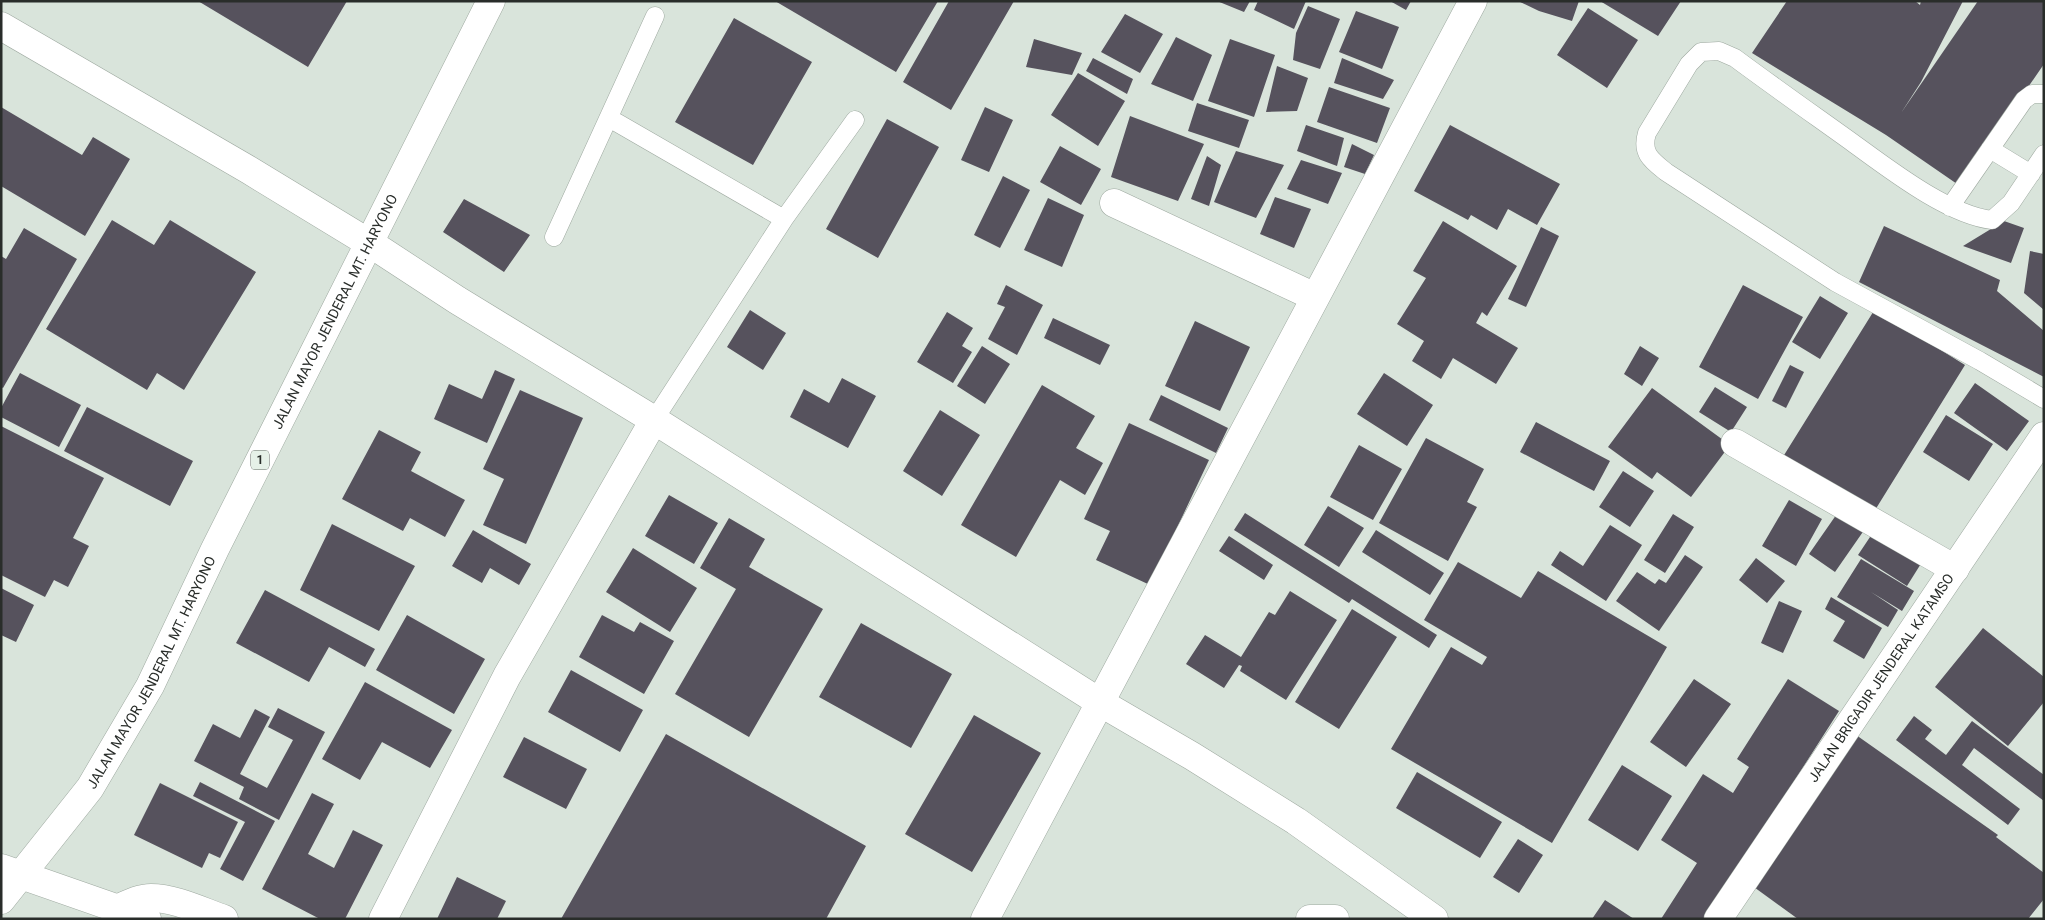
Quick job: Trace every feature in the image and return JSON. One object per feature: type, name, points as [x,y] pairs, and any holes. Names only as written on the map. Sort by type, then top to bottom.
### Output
[{"type":"main road","name":"JALAN MAYOR JENDERAL MT. HARYONO","points":[[1,900],[11,871],[90,788],[150,686],[219,540],[491,1]]},
{"type":"main road","points":[[985,919],[1472,1]]},
{"type":"main road","points":[[1,26],[249,170],[370,243],[457,300],[654,420],[1101,703],[1192,756],[1296,821],[1434,919]]},
{"type":"main road","points":[[1114,203],[1315,297]]},
{"type":"main road","points":[[383,919],[507,676],[654,420]]},
{"type":"main road","name":"JALAN BRIGADIR JENDERAL KATAMSO","points":[[1718,919],[2044,436]]},
{"type":"main road","points":[[1735,443],[1955,568]]},
{"type":"main road","points":[[11,871],[148,919]]},
{"type":"main road","points":[[117,909],[137,900],[150,898],[167,900],[224,919]]},
{"type":"main road","points":[[1,916],[10,919]]},
{"type":"main road","points":[[1310,919],[1335,919]]},
{"type":"lane","points":[[554,237],[655,16]]},
{"type":"lane","points":[[2044,154],[2011,203],[1992,220],[1976,218],[1950,207],[1881,163],[1736,58],[1719,51],[1702,52],[1689,64],[1647,133],[1644,144],[1650,159],[1666,172],[1834,282],[1980,361],[2044,399]]},
{"type":"lane","points":[[1950,207],[2024,100],[2032,94],[2044,94]]},
{"type":"lane","points":[[609,118],[784,219]]},
{"type":"lane","points":[[654,420],[784,219],[855,120]]},
{"type":"lane","points":[[1990,149],[2031,174]]},
{"type":"building","points":[[198,1],[347,1],[308,67]]},
{"type":"building","points":[[775,1],[938,1],[896,72]]},
{"type":"building","points":[[949,1],[1014,1],[951,110],[903,82]]},
{"type":"building","points":[[1217,1],[1250,1],[1244,12]]},
{"type":"building","points":[[1258,1],[1306,1],[1294,29],[1254,10]]},
{"type":"building","points":[[1390,1],[1411,1],[1406,10]]},
{"type":"building","points":[[1518,1],[1579,1],[1572,21],[1539,11]]},
{"type":"building","points":[[1600,1],[1681,1],[1658,36]]},
{"type":"building","points":[[1787,1],[1915,1],[1920,5],[1921,1],[1963,1],[1921,82],[1901,113],[1978,1],[2044,1],[2044,64],[1960,186],[1886,135],[1752,53]]},
{"type":"building","points":[[1308,6],[1340,19],[1320,69],[1293,60],[1296,33]]},
{"type":"building","points":[[1588,8],[1638,40],[1607,88],[1557,55]]},
{"type":"building","points":[[1356,11],[1399,27],[1382,69],[1339,52]]},
{"type":"building","points":[[1125,14],[1163,34],[1140,73],[1101,52]]},
{"type":"building","points":[[734,18],[812,62],[753,165],[675,122]]},
{"type":"building","points":[[1176,37],[1212,55],[1193,101],[1151,84]]},
{"type":"building","points":[[1034,39],[1082,53],[1072,75],[1026,67]]},
{"type":"building","points":[[1230,39],[1275,55],[1254,117],[1208,101]]},
{"type":"building","points":[[1093,58],[1133,79],[1127,94],[1086,71]]},
{"type":"building","points":[[1342,58],[1394,80],[1383,99],[1334,83]]},
{"type":"building","points":[[1277,66],[1308,78],[1297,111],[1266,112]]},
{"type":"building","points":[[1078,73],[1125,101],[1098,146],[1051,115]]},
{"type":"building","points":[[1329,87],[1390,108],[1377,143],[1317,122]]},
{"type":"building","points":[[1197,103],[1249,120],[1239,148],[1188,131]]},
{"type":"building","points":[[1,107],[82,155],[93,137],[130,159],[85,236],[1,186]]},
{"type":"building","points":[[985,107],[1013,120],[989,172],[961,160]]},
{"type":"building","points":[[1130,116],[1204,144],[1178,201],[1111,177]]},
{"type":"building","points":[[887,119],[939,147],[878,258],[826,229]]},
{"type":"building","points":[[1306,125],[1344,138],[1337,166],[1297,151]]},
{"type":"building","points":[[1450,125],[1560,184],[1537,225],[1508,209],[1497,230],[1471,215],[1468,220],[1414,191]]},
{"type":"building","points":[[1352,144],[1374,155],[1365,174],[1344,167]]},
{"type":"building","points":[[1060,146],[1101,169],[1081,205],[1040,182]]},
{"type":"building","points":[[1236,151],[1284,165],[1256,218],[1214,202]]},
{"type":"building","points":[[1207,156],[1221,165],[1209,206],[1191,199]]},
{"type":"building","points":[[1301,160],[1342,173],[1328,204],[1287,189]]},
{"type":"building","points":[[1003,176],[1030,190],[1000,248],[974,235]]},
{"type":"building","points":[[1275,197],[1311,209],[1294,248],[1260,234]]},
{"type":"building","points":[[1048,198],[1084,215],[1062,267],[1024,250]]},
{"type":"building","points":[[464,199],[530,235],[504,272],[443,232]]},
{"type":"building","points":[[112,220],[154,245],[170,220],[256,272],[184,390],[157,373],[147,390],[46,329]]},
{"type":"building","points":[[1443,221],[1517,266],[1487,316],[1482,312],[1476,323],[1518,348],[1496,384],[1453,358],[1441,379],[1412,361],[1424,341],[1397,324],[1426,278],[1413,271]]},
{"type":"building","points":[[2004,221],[2024,228],[2011,263],[1963,246]]},
{"type":"building","points":[[1884,226],[2000,280],[1997,291],[2044,331],[2044,377],[1859,282]]},
{"type":"building","points":[[1541,227],[1559,236],[1526,307],[1508,299]]},
{"type":"building","points":[[24,228],[77,259],[3,388],[1,387],[1,256],[6,259]]},
{"type":"building","points":[[2030,251],[2044,254],[2044,310],[2024,293]]},
{"type":"building","points":[[1006,285],[1043,305],[1017,355],[988,339],[1005,307],[997,304]]},
{"type":"building","points":[[1743,285],[1803,317],[1758,399],[1699,367]]},
{"type":"building","points":[[1820,296],[1848,313],[1820,359],[1792,342]]},
{"type":"building","points":[[1875,309],[1965,365],[1872,515],[1781,460]]},
{"type":"building","points":[[750,310],[786,333],[763,370],[727,347]]},
{"type":"building","points":[[947,312],[973,328],[962,346],[972,352],[953,383],[917,362]]},
{"type":"building","points":[[1053,318],[1110,345],[1100,365],[1044,338]]},
{"type":"building","points":[[1195,321],[1250,347],[1220,411],[1165,386]]},
{"type":"building","points":[[982,346],[1010,364],[985,404],[957,386]]},
{"type":"building","points":[[1640,346],[1659,358],[1642,386],[1624,374]]},
{"type":"building","points":[[1790,365],[1804,372],[1786,408],[1772,401]]},
{"type":"building","points":[[495,370],[515,379],[487,443],[434,419],[449,384],[482,399]]},
{"type":"building","points":[[20,373],[81,405],[59,447],[1,417],[1,408]]},
{"type":"building","points":[[1384,373],[1433,405],[1407,446],[1357,414]]},
{"type":"building","points":[[842,378],[876,396],[848,448],[790,417],[804,389],[829,403]]},
{"type":"building","points":[[1975,383],[2029,421],[2007,451],[1954,413]]},
{"type":"building","points":[[1042,385],[1095,416],[1076,448],[1103,463],[1085,495],[1060,480],[1016,557],[961,525]]},
{"type":"building","points":[[1715,387],[1747,407],[1731,432],[1699,412]]},
{"type":"building","points":[[1652,388],[1730,445],[1691,497],[1657,472],[1652,479],[1608,447]]},
{"type":"building","points":[[520,390],[583,418],[526,544],[483,525],[504,479],[483,469]]},
{"type":"building","points":[[1161,395],[1228,428],[1216,453],[1149,420]]},
{"type":"building","points":[[87,407],[193,461],[170,506],[64,451]]},
{"type":"building","points":[[940,410],[980,435],[942,496],[903,471]]},
{"type":"building","points":[[1946,415],[1993,444],[1969,481],[1923,452]]},
{"type":"building","points":[[1536,422],[1610,461],[1594,491],[1520,452]]},
{"type":"building","points":[[1129,423],[1209,460],[1150,585],[1096,560],[1110,531],[1084,519]]},
{"type":"building","points":[[1,426],[104,478],[73,538],[89,546],[68,587],[54,580],[45,597],[1,575]]},
{"type":"building","points":[[379,430],[421,452],[411,471],[465,500],[445,537],[410,518],[403,531],[342,499]]},
{"type":"building","points":[[1426,438],[1484,469],[1467,502],[1477,507],[1448,561],[1379,523]]},
{"type":"building","points":[[1359,445],[1402,469],[1373,520],[1330,497]]},
{"type":"building","points":[[1623,471],[1654,491],[1630,527],[1599,507]]},
{"type":"building","points":[[669,495],[718,523],[694,564],[645,536]]},
{"type":"building","points":[[1789,500],[1822,519],[1796,566],[1762,546]]},
{"type":"building","points":[[1328,506],[1364,528],[1339,567],[1304,545]]},
{"type":"building","points":[[1841,508],[1867,526],[1835,572],[1809,554]]},
{"type":"building","points":[[1245,513],[1437,635],[1429,648],[1352,599],[1349,603],[1234,530]]},
{"type":"building","points":[[1673,514],[1694,527],[1665,573],[1644,560]]},
{"type":"building","points":[[729,518],[765,539],[749,567],[823,609],[749,737],[675,694],[736,589],[700,568]]},
{"type":"building","points":[[332,524],[415,566],[379,631],[300,590]]},
{"type":"building","points":[[1610,525],[1642,545],[1606,601],[1551,565],[1560,551],[1583,566]]},
{"type":"building","points":[[1878,525],[1927,554],[1907,586],[1858,555]]},
{"type":"building","points":[[473,530],[531,564],[519,585],[490,568],[482,583],[452,566]]},
{"type":"building","points":[[1376,530],[1444,573],[1430,595],[1362,552]]},
{"type":"building","points":[[1229,536],[1273,565],[1264,580],[1219,551]]},
{"type":"building","points":[[633,548],[697,588],[670,632],[606,592]]},
{"type":"building","points":[[1685,555],[1703,567],[1659,631],[1616,601],[1637,572],[1655,584],[1659,579],[1666,583]]},
{"type":"building","points":[[1756,558],[1785,581],[1767,603],[1739,580]]},
{"type":"building","points":[[1861,559],[1914,591],[1902,611],[1871,592],[1898,610],[1888,627],[1837,597]]},
{"type":"building","points":[[1458,562],[1521,598],[1538,571],[1667,647],[1552,843],[1391,749],[1451,647],[1482,665],[1487,657],[1424,620]]},
{"type":"building","points":[[1,588],[34,605],[16,642],[1,635]]},
{"type":"building","points":[[265,590],[375,649],[365,667],[329,647],[309,682],[236,643]]},
{"type":"building","points":[[1290,591],[1337,620],[1286,700],[1240,671],[1242,666],[1239,665],[1224,688],[1186,664],[1205,635],[1241,657],[1269,612],[1275,615]]},
{"type":"building","points":[[1831,597],[1882,628],[1864,659],[1833,641],[1845,621],[1825,609]]},
{"type":"building","points":[[1779,601],[1802,611],[1783,653],[1761,643]]},
{"type":"building","points":[[1352,609],[1397,637],[1339,729],[1295,702]]},
{"type":"building","points":[[407,615],[485,659],[454,714],[376,670]]},
{"type":"building","points":[[602,615],[634,632],[640,622],[674,641],[644,694],[579,657]]},
{"type":"building","points":[[861,623],[952,674],[911,748],[819,697]]},
{"type":"building","points":[[1983,628],[2044,677],[2044,702],[2008,746],[1935,687]]},
{"type":"building","points":[[571,670],[643,710],[620,752],[548,712]]},
{"type":"building","points":[[1694,679],[1731,704],[1686,767],[1650,742]]},
{"type":"building","points":[[1788,679],[1839,711],[1706,919],[1661,919],[1697,863],[1661,840],[1703,774],[1733,793],[1749,767],[1737,759]]},
{"type":"building","points":[[365,682],[452,730],[430,768],[382,742],[360,780],[322,759]]},
{"type":"building","points":[[278,708],[325,732],[279,820],[239,799],[244,787],[194,761],[213,724],[240,738],[255,709],[270,717],[240,774],[267,788],[293,740],[268,727]]},
{"type":"building","points":[[974,715],[1041,753],[972,872],[905,834]]},
{"type":"building","points":[[1914,716],[1932,730],[1925,739],[1946,755],[1972,721],[2044,775],[2044,801],[1974,748],[1962,765],[2020,809],[2008,825],[1896,740]]},
{"type":"building","points":[[1849,730],[1998,835],[1996,837],[2044,873],[2044,899],[2028,919],[1798,919],[1747,882]]},
{"type":"building","points":[[666,734],[866,846],[826,919],[561,919]]},
{"type":"building","points":[[524,737],[587,769],[566,809],[503,777]]},
{"type":"building","points":[[1622,765],[1672,796],[1638,851],[1588,820]]},
{"type":"building","points":[[1417,772],[1502,822],[1480,858],[1396,808]]},
{"type":"building","points":[[200,782],[275,821],[243,881],[220,869],[245,822],[193,796]]},
{"type":"building","points":[[160,783],[238,822],[220,858],[209,853],[202,868],[134,835]]},
{"type":"building","points":[[312,793],[334,804],[308,854],[334,868],[353,830],[383,845],[345,919],[320,919],[262,889]]},
{"type":"building","points":[[1518,839],[1543,855],[1519,893],[1493,877]]},
{"type":"building","points":[[457,877],[506,901],[497,919],[437,919]]},
{"type":"building","points":[[1605,900],[1634,919],[1592,919]]}]
